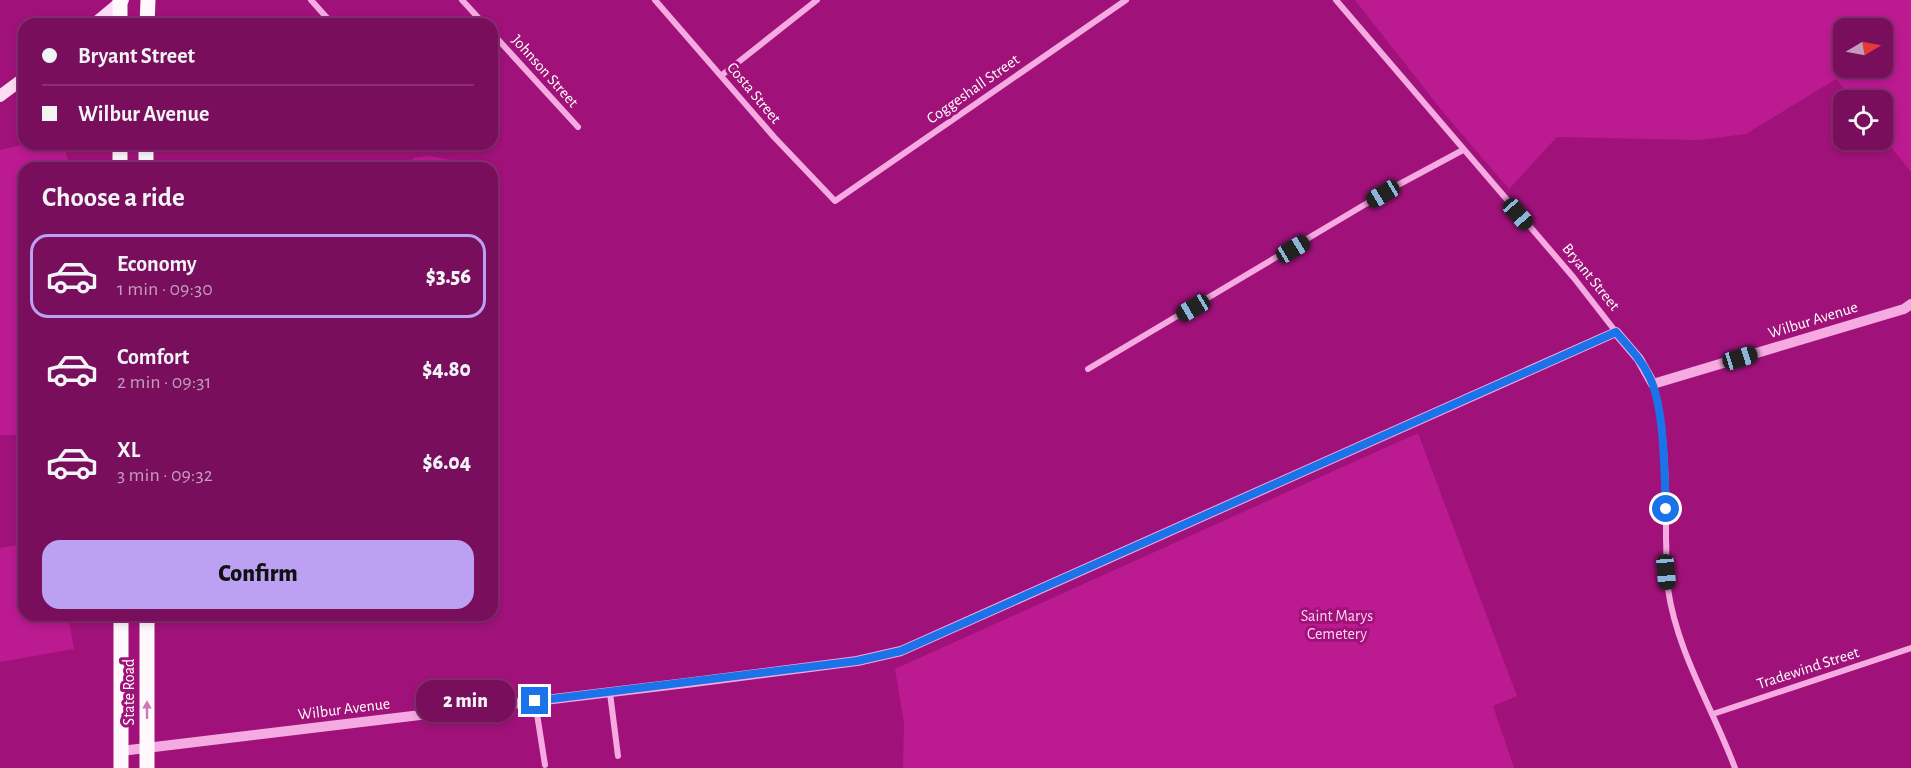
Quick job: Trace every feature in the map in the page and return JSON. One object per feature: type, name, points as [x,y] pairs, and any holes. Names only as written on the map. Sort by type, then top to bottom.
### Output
[{"type":"main road","points":[[147,0],[147,18]]},
{"type":"main road","points":[[101,18],[121,1]]},
{"type":"main road","points":[[120,18],[121,1]]},
{"type":"main road","points":[[0,95],[18,82]]},
{"type":"main road","name":"State Road","points":[[121,621],[122,768]]},
{"type":"main road","name":"State Road","points":[[147,621],[147,768]]},
{"type":"street","points":[[311,0],[327,18]]},
{"type":"street","points":[[462,0],[478,18]]},
{"type":"street","name":"Costa Street","points":[[655,0],[774,137],[836,201]]},
{"type":"street","points":[[722,75],[817,0]]},
{"type":"street","name":"Coggeshall Street","points":[[836,201],[1126,0]]},
{"type":"street","name":"Bryant Street","points":[[1336,0],[1574,278],[1639,358],[1653,384],[1663,450],[1668,588],[1688,658],[1735,768]]},
{"type":"street","name":"Johnson Street","points":[[498,40],[578,128]]},
{"type":"street","points":[[1088,369],[1396,186],[1463,150]]},
{"type":"street","name":"Wilbur Avenue","points":[[1653,384],[1904,309],[1911,304]]},
{"type":"street","name":"Wilbur Avenue","points":[[121,751],[610,693],[857,661],[901,651],[1616,332]]},
{"type":"street","name":"Tradewind Street","points":[[1713,714],[1911,648]]},
{"type":"street","points":[[610,693],[618,756]]},
{"type":"street","points":[[535,701],[545,765]]},
{"type":"green space","points":[[1355,0],[1911,0],[1911,172],[1893,150],[1893,90],[1845,90],[1836,79],[1746,134],[1699,140],[1557,137],[1509,189],[1443,112]]},
{"type":"green space","points":[[18,146],[18,150],[65,150],[68,162],[18,162],[18,435],[0,435],[0,150]]},
{"type":"green space","points":[[430,156],[454,162],[409,162],[414,158]]},
{"type":"green space","name":"Saint Marys Cemetery","points":[[1418,433],[1517,696],[1493,706],[1514,768],[903,768],[904,723],[895,669]]},
{"type":"green space","points":[[18,545],[18,621],[69,621],[74,649],[0,662],[0,548]]},
{"type":"route","points":[[535,701],[857,661],[901,651],[1616,332],[1639,358],[1649,375],[1657,398],[1666,509]]}]
